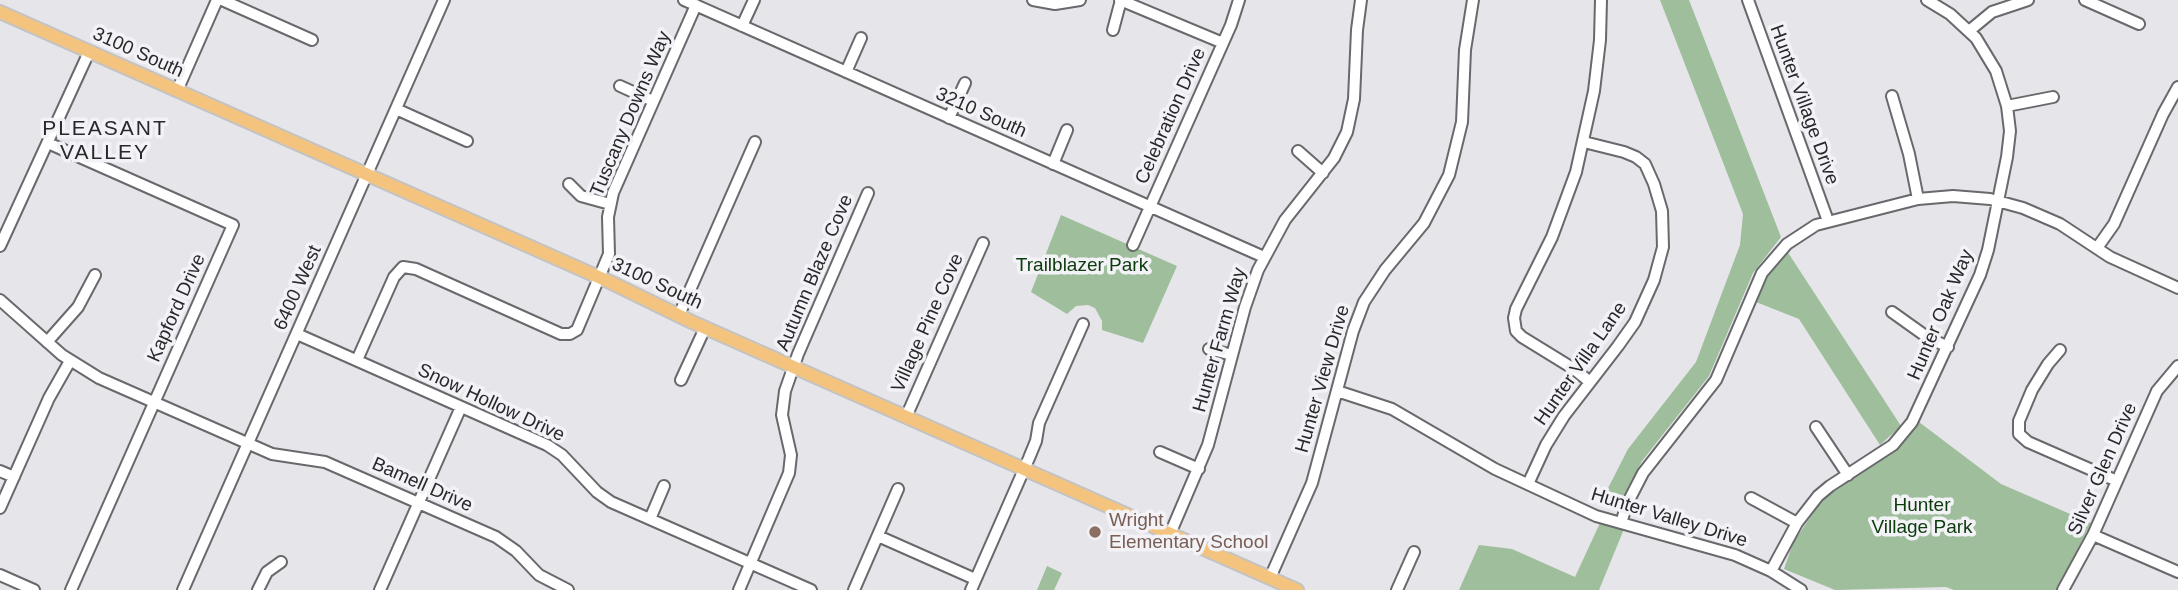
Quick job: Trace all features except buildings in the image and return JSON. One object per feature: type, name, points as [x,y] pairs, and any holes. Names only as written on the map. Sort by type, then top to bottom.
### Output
[{"type":"main road","name":"3100 South","points":[[0,12],[1297,590]]},
{"type":"street","points":[[177,91],[219,0],[312,40]]},
{"type":"street","name":"6400 West","points":[[183,590],[444,0]]},
{"type":"street","name":"3210 South","points":[[684,0],[1264,257]]},
{"type":"street","points":[[742,26],[754,0]]},
{"type":"street","points":[[1034,0],[1055,4],[1080,0]]},
{"type":"street","points":[[1113,30],[1121,0],[1223,43]]},
{"type":"street","name":"Celebration Drive","points":[[1133,245],[1223,43],[1239,0]]},
{"type":"street","name":"Hunter Farm Way","points":[[1170,534],[1210,437],[1249,295],[1264,257],[1293,208],[1339,150],[1352,116],[1361,0]]},
{"type":"street","name":"Hunter View Drive","points":[[1270,578],[1312,483],[1353,331],[1364,302],[1385,270],[1424,223],[1449,175],[1462,122],[1466,40],[1474,0]]},
{"type":"street","points":[[1590,382],[1522,337],[1516,331],[1514,318],[1562,213],[1584,142],[1598,61],[1601,0]]},
{"type":"street","name":"Hunter Village Drive","points":[[1748,0],[1828,221]]},
{"type":"street","name":"Hunter Oak Way","points":[[1771,571],[1797,523],[1818,496],[1893,445],[1908,429],[1920,409],[1983,266],[2009,144],[2007,106],[1996,71],[1969,31],[1950,14],[1927,0]]},
{"type":"street","points":[[1969,31],[1987,15],[2009,3],[2028,0]]},
{"type":"street","points":[[2085,0],[2139,24]]},
{"type":"street","name":"Tuscany Downs Way","points":[[357,360],[394,277],[403,267],[416,269],[561,334],[573,333],[580,325],[609,254],[610,204],[615,188],[696,5]]},
{"type":"street","points":[[846,72],[861,38]]},
{"type":"street","points":[[1343,49],[1356,50]]},
{"type":"street","points":[[0,246],[89,52]]},
{"type":"street","points":[[949,118],[965,83]]},
{"type":"street","points":[[620,86],[653,101]]},
{"type":"street","points":[[2097,248],[2114,224],[2163,114],[2178,87]]},
{"type":"street","points":[[1892,96],[1909,154],[1918,199]]},
{"type":"street","points":[[2007,106],[2053,97]]},
{"type":"street","points":[[396,109],[467,141]]},
{"type":"street","points":[[1053,164],[1067,130]]},
{"type":"street","points":[[678,315],[755,142]]},
{"type":"street","name":"Hunter Villa Lane","points":[[1528,484],[1555,431],[1623,340],[1642,307],[1661,259],[1664,223],[1659,197],[1645,164],[1624,152],[1584,142]]},
{"type":"street","name":"Kapford Drive","points":[[48,143],[233,225],[71,590]]},
{"type":"street","points":[[1298,151],[1323,173]]},
{"type":"street","points":[[569,184],[584,198],[610,204]]},
{"type":"street","name":"Autumn Blaze Cove","points":[[739,590],[789,473],[790,455],[782,409],[783,397],[793,367],[869,193]]},
{"type":"street","points":[[1621,523],[1627,504],[1643,473],[1720,374],[1754,289],[1767,266],[1796,237],[1828,221],[1918,199],[1953,196],[1998,201],[2060,224],[2116,260],[2178,288]]},
{"type":"street","name":"Village Pine Cove","points":[[906,417],[983,243]]},
{"type":"street","points":[[47,342],[78,307],[95,275]]},
{"type":"street","name":"Bamell Drive","points":[[0,300],[69,361],[99,378],[277,456],[325,462],[505,542],[539,575],[568,590]]},
{"type":"street","points":[[1892,312],[1920,333],[1948,346]]},
{"type":"street","points":[[877,536],[973,585],[1036,441],[1038,426],[1083,324]]},
{"type":"street","points":[[681,380],[705,328]]},
{"type":"street","name":"Snow Hollow Drive","points":[[297,334],[547,445],[562,455],[601,495],[811,590]]},
{"type":"street","points":[[1209,349],[1232,355]]},
{"type":"street","points":[[2060,350],[2043,370],[2032,390],[2019,421],[2019,434],[2028,442],[2117,481]]},
{"type":"street","points":[[0,508],[49,398],[69,361]]},
{"type":"street","name":"Silver Glen Drive","points":[[2063,590],[2093,535],[2157,391],[2178,366]]},
{"type":"street","name":"Hunter Valley Drive","points":[[1336,391],[1392,409],[1488,464],[1596,516],[1735,555],[1771,571],[1801,590]]},
{"type":"street","points":[[380,590],[461,407]]},
{"type":"street","points":[[1816,427],[1848,475]]},
{"type":"street","points":[[1160,452],[1199,469]]},
{"type":"street","points":[[0,471],[14,477]]},
{"type":"street","points":[[650,519],[664,486]]},
{"type":"street","points":[[854,590],[898,489]]},
{"type":"street","points":[[1751,498],[1797,523]]},
{"type":"street","points":[[2093,535],[2178,571]]},
{"type":"street","points":[[1397,590],[1414,552]]},
{"type":"street","points":[[258,590],[267,572],[281,562]]},
{"type":"street","points":[[0,575],[34,590]]},
{"type":"green space","points":[[1660,0],[1689,0],[1781,237],[1753,273],[1709,376],[1642,461],[1617,507],[1601,502],[1628,449],[1696,362],[1740,245],[1743,214]]},
{"type":"green space","name":"Trailblazer Park","points":[[1061,215],[1177,266],[1143,343],[1102,330],[1102,321],[1095,308],[1088,305],[1076,306],[1067,314],[1031,292]]},
{"type":"green space","points":[[1787,251],[1901,426],[1880,445],[1799,319],[1756,302],[1769,274]]},
{"type":"green space","name":"Hunter Village Park","points":[[1919,422],[2001,484],[2091,523],[2057,590],[1954,590],[1946,587],[1835,590],[1784,569],[1793,543],[1822,500],[1891,452]]},
{"type":"green space","points":[[1600,523],[1624,529],[1599,590],[1459,590],[1479,545],[1512,549],[1575,577]]},
{"type":"green space","points":[[1047,566],[1062,573],[1054,590],[1037,590]]},
{"type":"place","name":"Wright Elementary School","points":[[1095,532]]},
{"type":"district","name":"PLEASANT VALLEY","points":[[105,141]]}]
